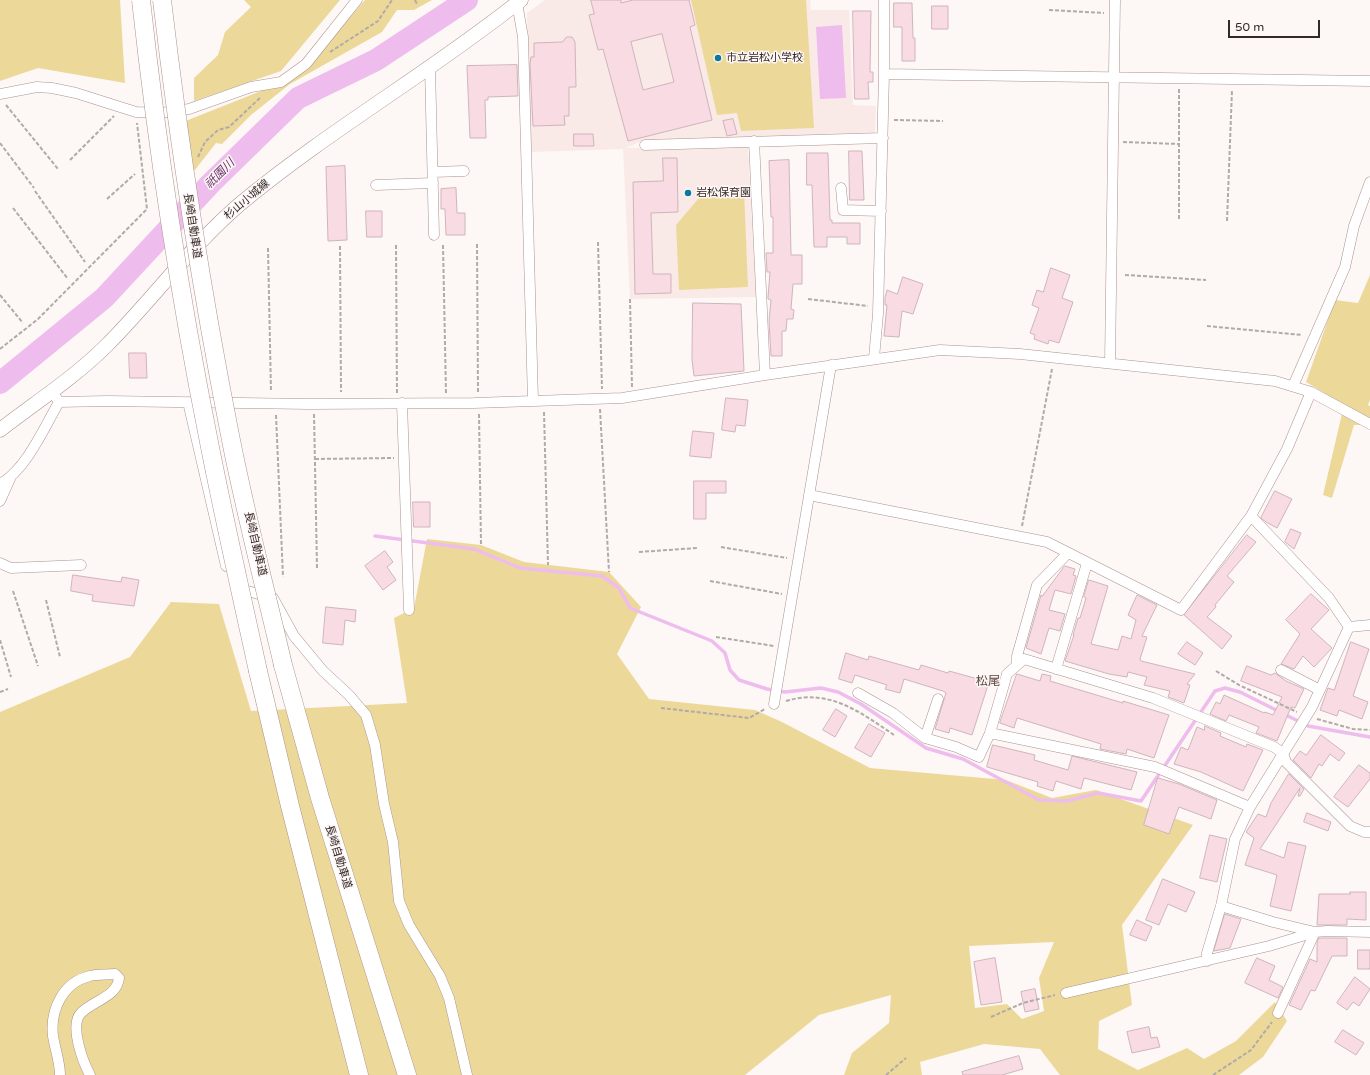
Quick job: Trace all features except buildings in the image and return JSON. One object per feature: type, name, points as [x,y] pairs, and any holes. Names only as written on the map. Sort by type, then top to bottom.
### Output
[{"type":"highway","name":"長崎自動車道","points":[[141,0],[160,150],[180,287],[208,437],[258,671],[292,814],[359,1075]]},
{"type":"highway","name":"長崎自動車道","points":[[162,0],[180,148],[201,281],[229,432],[283,665],[320,798],[407,1075]]},
{"type":"main road","name":"杉山小城線","points":[[0,430],[56,397],[81,369],[105,347],[147,303],[188,255],[240,205],[280,172],[519,2]]},
{"type":"street","points":[[0,94],[37,87],[52,88],[76,93],[136,112],[161,113],[189,109],[239,91],[281,82],[306,64],[357,0]]},
{"type":"street","points":[[874,358],[878,314],[881,211],[884,0]]},
{"type":"street","points":[[1110,364],[1115,0]]},
{"type":"street","points":[[519,2],[523,37],[533,401]]},
{"type":"street","points":[[430,66],[434,235]]},
{"type":"street","points":[[884,74],[1370,81]]},
{"type":"street","points":[[645,145],[883,138]]},
{"type":"street","points":[[754,141],[765,375]]},
{"type":"street","points":[[433,172],[464,171]]},
{"type":"street","points":[[1293,386],[1345,267],[1354,226],[1370,182]]},
{"type":"street","points":[[376,185],[433,184]]},
{"type":"street","points":[[841,188],[843,210],[881,211]]},
{"type":"street","points":[[0,501],[10,479],[30,451],[56,397],[107,400],[278,404],[399,398],[533,401],[622,398],[874,358],[940,350],[1020,354],[1245,376],[1293,386],[1311,392],[1370,424]]},
{"type":"street","points":[[775,700],[831,365]]},
{"type":"street","points":[[809,495],[1038,540],[1068,552],[1181,610],[1251,516],[1287,449],[1311,392]]},
{"type":"street","points":[[399,398],[407,541],[409,610]]},
{"type":"street","points":[[188,402],[231,587],[273,598],[294,636],[323,671],[366,715],[375,745],[384,804],[393,842],[399,901],[410,925],[440,976],[449,998],[466,1075]]},
{"type":"street","points":[[0,484],[10,479]]},
{"type":"street","points":[[1251,516],[1329,598],[1349,627]]},
{"type":"street","points":[[1017,663],[1017,656],[1037,585],[1068,552]]},
{"type":"street","points":[[1056,669],[1087,563]]},
{"type":"street","points":[[0,564],[11,568],[81,565]]},
{"type":"street","points":[[1349,627],[1370,625]]},
{"type":"street","points":[[1206,961],[1221,906],[1235,839],[1250,807],[1305,716],[1312,707],[1349,627]]},
{"type":"street","points":[[858,692],[893,713],[925,738],[956,747],[979,757],[990,733],[1007,674],[1017,663],[1024,659],[1153,698],[1274,747],[1283,753],[1286,762],[1350,826],[1364,832],[1370,832]]},
{"type":"street","points":[[1280,670],[1320,690]]},
{"type":"street","points":[[925,738],[938,699]]},
{"type":"street","points":[[990,733],[1155,768],[1168,772],[1250,807]]},
{"type":"street","points":[[1221,906],[1273,922],[1315,932]]},
{"type":"street","points":[[1278,1013],[1315,932]]},
{"type":"street","points":[[1066,993],[1206,961],[1315,932],[1370,932]]},
{"type":"street","points":[[60,1075],[53,1034],[55,1006],[67,989],[89,976],[115,974],[119,978],[116,989],[80,1013],[75,1029],[90,1075]]},
{"type":"path","points":[[328,54],[378,21],[392,0]]},
{"type":"path","points":[[415,0],[417,4]]},
{"type":"path","points":[[1050,10],[1109,13]]},
{"type":"path","points":[[195,160],[200,155],[205,142],[218,130],[230,127],[255,102],[281,82]]},
{"type":"path","points":[[1179,219],[1180,84]]},
{"type":"path","points":[[1228,221],[1232,86]]},
{"type":"path","points":[[6,104],[58,169]]},
{"type":"path","points":[[136,112],[147,209]]},
{"type":"path","points":[[70,160],[116,114]]},
{"type":"path","points":[[890,120],[943,121]]},
{"type":"path","points":[[1123,142],[1179,144]]},
{"type":"path","points":[[0,143],[85,262]]},
{"type":"path","points":[[107,199],[135,174]]},
{"type":"path","points":[[0,349],[38,319],[152,204]]},
{"type":"path","points":[[13,208],[68,279]]},
{"type":"path","points":[[598,242],[602,392]]},
{"type":"path","points":[[477,244],[478,393]]},
{"type":"path","points":[[396,245],[399,398]]},
{"type":"path","points":[[443,245],[446,393]]},
{"type":"path","points":[[340,246],[341,395]]},
{"type":"path","points":[[268,248],[271,395]]},
{"type":"path","points":[[1125,275],[1206,280]]},
{"type":"path","points":[[0,295],[23,323]]},
{"type":"path","points":[[630,299],[632,390]]},
{"type":"path","points":[[808,299],[874,307]]},
{"type":"path","points":[[1207,326],[1302,335]]},
{"type":"path","points":[[1022,527],[1052,368]]},
{"type":"path","points":[[544,408],[548,565]]},
{"type":"path","points":[[600,408],[609,572]]},
{"type":"path","points":[[478,409],[481,545]]},
{"type":"path","points":[[276,411],[283,577]]},
{"type":"path","points":[[314,411],[317,568]]},
{"type":"path","points":[[315,459],[399,458]]},
{"type":"path","points":[[721,547],[793,559]]},
{"type":"path","points":[[639,552],[697,548]]},
{"type":"path","points":[[710,581],[787,595]]},
{"type":"path","points":[[13,591],[38,666]]},
{"type":"path","points":[[46,600],[60,657]]},
{"type":"path","points":[[716,637],[778,646]]},
{"type":"path","points":[[0,640],[11,677]]},
{"type":"path","points":[[1216,671],[1239,685],[1305,716],[1353,729],[1370,730]]},
{"type":"path","points":[[0,692],[8,689]]},
{"type":"path","points":[[991,1017],[1023,1003],[1066,993]]},
{"type":"path","points":[[1213,1075],[1251,1050],[1278,1013]]},
{"type":"path","points":[[886,1075],[906,1058]]},
{"type":"shaded area","points":[[0,0],[120,0],[125,83],[38,68],[0,81]]},
{"type":"shaded area","points":[[244,0],[340,0],[281,71],[194,101],[194,78],[218,55],[225,32],[251,7]]},
{"type":"shaded area","points":[[365,0],[432,0],[414,10],[397,10],[382,32],[290,84],[251,115],[222,144],[216,143],[191,175],[183,122],[271,87],[319,54]]},
{"type":"shaded area","points":[[545,0],[810,0],[811,10],[849,10],[853,105],[876,106],[875,137],[645,140],[625,148],[748,147],[756,297],[630,299],[623,149],[532,152],[530,139],[527,13]]},
{"type":"shaded area","points":[[691,0],[806,0],[814,128],[741,131],[737,113],[717,115]]},
{"type":"shaded area","points":[[842,25],[846,98],[820,99],[816,27]]},
{"type":"shaded area","points":[[744,190],[748,287],[679,290],[676,225],[704,192]]},
{"type":"shaded area","points":[[1370,275],[1370,400],[1368,405],[1370,406],[1370,425],[1354,425],[1332,498],[1323,495],[1344,405],[1306,382],[1335,300],[1358,303]]},
{"type":"shaded area","points":[[427,539],[481,545],[524,562],[609,572],[641,607],[617,654],[649,699],[755,710],[782,722],[870,768],[1006,780],[1052,798],[1096,790],[1193,825],[1122,925],[1132,1005],[1099,1021],[1098,1049],[1138,1070],[1187,1048],[1204,1059],[1236,1041],[1275,1002],[1287,1021],[1263,1057],[1239,1075],[1060,1075],[1040,1049],[984,1044],[920,1062],[922,1075],[844,1075],[852,1053],[889,1023],[891,995],[819,1015],[745,1075],[0,1075],[0,712],[130,657],[171,602],[219,604],[251,711],[407,703],[394,618],[414,608]],"holes":[[[1054,942],[1039,978],[1044,1011],[1022,1019],[1007,1004],[975,1008],[969,946]]]},
{"type":"waterway","name":"祇園川","points":[[0,383],[104,298],[210,184],[298,98],[376,60],[467,0]]},
{"type":"waterway","points":[[375,536],[474,549],[520,568],[602,576],[619,588],[630,608],[712,641],[725,653],[730,670],[739,680],[767,689],[785,692],[821,688],[838,692],[861,704],[926,748],[963,759],[1039,800],[1067,801],[1098,793],[1141,801],[1215,691],[1225,688],[1240,692],[1308,726],[1370,737]]},
{"type":"place","name":"市立岩松小学校","points":[[718,58]]},
{"type":"place","name":"岩松保育園","points":[[688,193]]},
{"type":"district","name":"松尾","points":[[988,682]]}]
